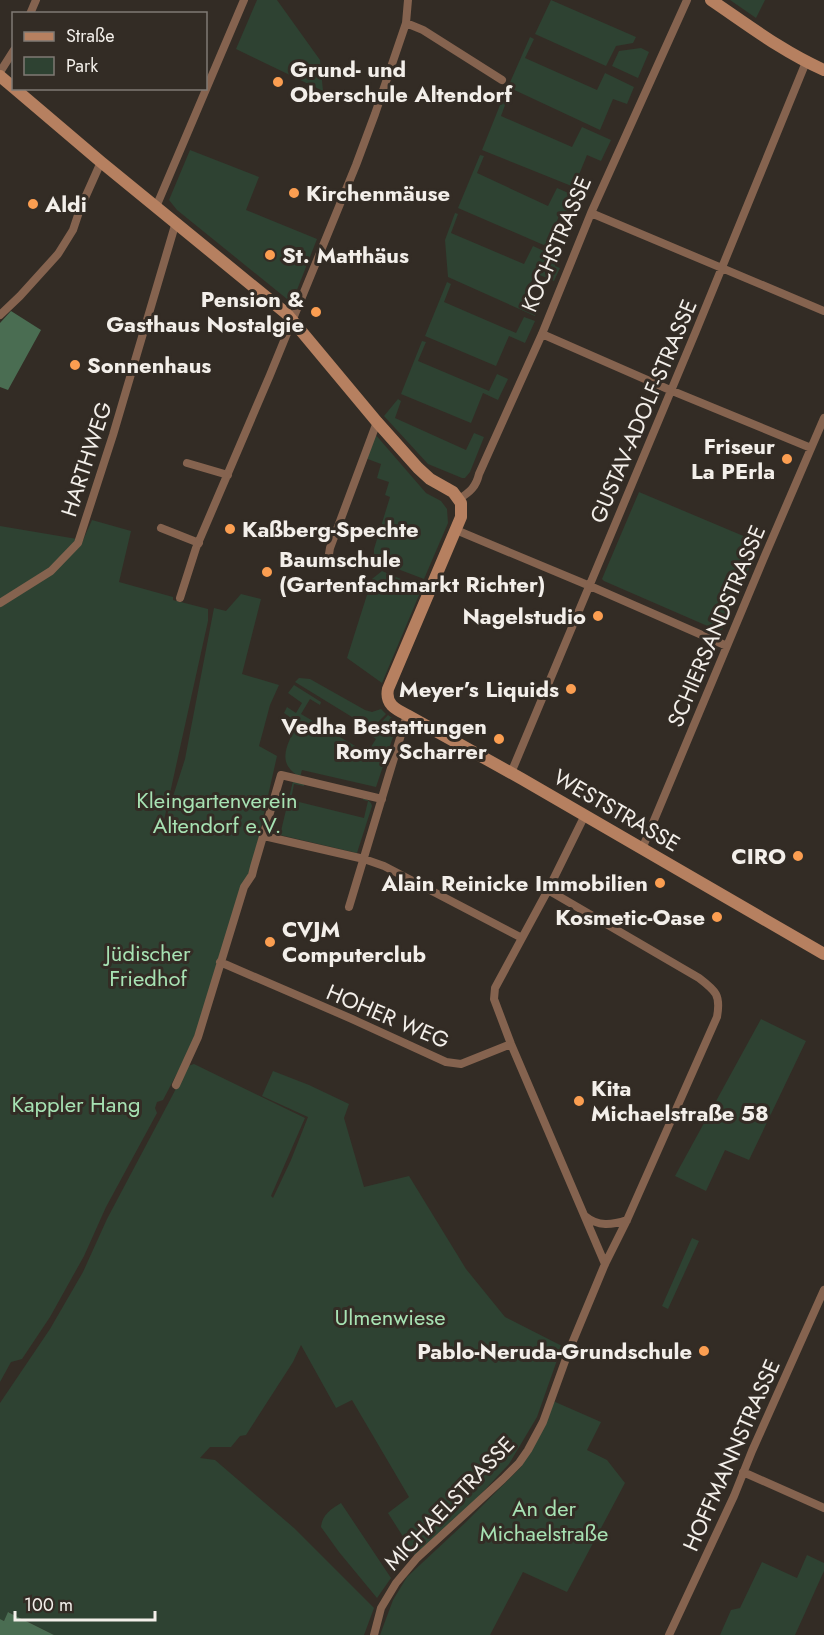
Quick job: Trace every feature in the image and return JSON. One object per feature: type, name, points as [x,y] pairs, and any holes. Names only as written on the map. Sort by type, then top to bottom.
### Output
[{"type":"street","points":[[207,87],[244,0]]},
{"type":"street","points":[[180,598],[199,543],[372,123],[406,23],[408,0]]},
{"type":"street","name":"KOCHSTRASSE","points":[[389,703],[388,689],[461,517],[460,503],[476,484],[542,334],[591,213],[687,0]]},
{"type":"street","points":[[711,0],[765,37],[806,62],[824,70]]},
{"type":"street","points":[[406,23],[423,30],[501,80]]},
{"type":"street","points":[[12,53],[0,74],[12,86]]},
{"type":"street","name":"GUSTAV-ADOLF-STRASSE","points":[[511,773],[806,62]]},
{"type":"street","points":[[16,90],[292,320],[418,468],[430,479],[453,492],[460,503]]},
{"type":"street","points":[[156,207],[206,90]]},
{"type":"street","points":[[0,315],[58,254],[73,230],[101,162]]},
{"type":"street","points":[[591,213],[824,311]]},
{"type":"street","name":"HARTHWEG","points":[[0,603],[51,571],[78,543],[176,222]]},
{"type":"street","points":[[542,334],[811,448]]},
{"type":"street","name":"SCHIERSANDSTRASSE","points":[[642,849],[824,418]]},
{"type":"street","points":[[327,566],[330,548],[377,422]]},
{"type":"street","points":[[187,463],[228,475]]},
{"type":"street","points":[[161,528],[199,543]]},
{"type":"street","points":[[456,530],[727,646]]},
{"type":"street","name":"WESTSTRASSE","points":[[389,703],[406,716],[585,815],[824,954]]},
{"type":"street","points":[[349,907],[406,716]]},
{"type":"street","points":[[176,1085],[198,1037],[244,887],[252,875],[281,775],[382,799]]},
{"type":"street","points":[[585,815],[493,993],[511,1044],[604,1264]]},
{"type":"street","points":[[264,836],[364,859],[384,866],[522,938]]},
{"type":"street","name":"MICHAELSTRASSE","points":[[374,1635],[381,1608],[396,1583],[417,1558],[519,1463],[543,1422],[604,1264],[627,1220],[717,1017],[719,1006],[717,995],[709,985],[548,890]]},
{"type":"street","name":"HOHER WEG","points":[[220,962],[446,1062],[461,1064],[511,1044]]},
{"type":"street","points":[[583,1214],[595,1223],[612,1224],[627,1220]]},
{"type":"street","name":"HOFFMANNSTRASSE","points":[[669,1635],[734,1496],[824,1290]]},
{"type":"street","points":[[743,1472],[824,1508]]},
{"type":"green space","points":[[257,0],[277,0],[320,60],[323,91],[236,49]]},
{"type":"green space","points":[[551,0],[636,37],[633,43],[616,46],[606,66],[535,34]]},
{"type":"green space","points":[[730,0],[765,0],[756,18]]},
{"type":"green space","points":[[530,37],[534,39],[525,58],[597,90],[605,73],[634,87],[627,104],[613,99],[600,130],[508,87]]},
{"type":"green space","points":[[641,48],[649,52],[638,78],[612,66],[619,51]]},
{"type":"green space","points":[[504,95],[508,97],[501,116],[572,147],[582,127],[611,140],[601,161],[587,155],[574,187],[482,150]]},
{"type":"green space","points":[[190,150],[259,177],[246,210],[317,239],[295,295],[287,299],[177,210],[169,200]]},
{"type":"green space","points":[[480,155],[484,156],[477,173],[548,206],[557,188],[582,199],[574,219],[560,214],[546,246],[458,208]]},
{"type":"green space","points":[[455,213],[458,214],[451,233],[524,264],[533,246],[559,258],[555,266],[560,268],[554,281],[535,273],[523,302],[538,309],[535,316],[448,277],[445,240]]},
{"type":"green space","points":[[447,282],[451,284],[444,302],[516,333],[524,317],[535,321],[525,343],[509,336],[496,366],[425,336]]},
{"type":"green space","points":[[11,311],[41,330],[8,390],[0,387],[0,323]]},
{"type":"green space","points":[[422,341],[426,342],[418,361],[489,391],[497,374],[508,379],[498,400],[483,393],[471,423],[401,394]]},
{"type":"green space","points":[[398,399],[401,401],[395,418],[466,450],[474,433],[484,437],[470,472],[465,478],[428,464],[384,416]]},
{"type":"green space","points":[[375,434],[426,493],[441,501],[447,509],[448,523],[424,579],[374,560],[374,549],[390,497],[385,495],[389,482],[377,478],[381,464],[365,458]]},
{"type":"green space","points":[[639,492],[760,543],[723,629],[719,631],[602,579]]},
{"type":"green space","points":[[92,520],[131,531],[119,582],[208,609],[208,621],[161,834],[185,759],[214,608],[226,611],[241,594],[261,599],[242,674],[279,685],[270,705],[259,746],[277,756],[251,871],[196,1037],[163,1100],[157,1102],[155,1108],[157,1113],[50,1317],[22,1359],[11,1362],[0,1382],[0,526],[83,540]]},
{"type":"green space","points":[[382,571],[422,588],[382,683],[347,658],[372,579]]},
{"type":"green space","points":[[299,678],[310,679],[365,710],[372,712],[381,709],[386,714],[370,728],[295,682]]},
{"type":"green space","points":[[294,685],[321,702],[320,705],[310,699],[301,714],[367,753],[376,739],[370,735],[371,733],[388,715],[392,718],[386,728],[394,734],[376,787],[302,770],[300,777],[287,765],[286,752],[297,722],[284,713],[287,707],[296,713],[302,703],[288,693]]},
{"type":"green space","points":[[293,781],[304,784],[304,786],[294,784],[291,800],[364,818],[368,801],[363,800],[364,797],[371,803],[357,853],[280,835]]},
{"type":"green space","points":[[761,1019],[806,1041],[749,1160],[725,1150],[706,1191],[675,1176]]},
{"type":"green space","name":"Ulmenwiese","points":[[194,1064],[305,1118],[271,1196],[273,1198],[308,1117],[262,1096],[273,1071],[349,1104],[344,1118],[364,1187],[409,1176],[466,1269],[505,1317],[562,1346],[537,1417],[509,1464],[463,1513],[416,1557],[388,1513],[409,1497],[352,1400],[336,1408],[301,1345],[293,1362],[246,1435],[240,1436],[231,1447],[210,1447],[200,1458],[215,1460],[294,1528],[374,1608],[364,1635],[54,1635],[9,1612],[4,1621],[0,1619],[0,1403],[50,1329],[83,1272],[107,1219],[188,1066]]},
{"type":"green space","points":[[692,1238],[699,1241],[668,1309],[662,1306]]},
{"type":"green space","name":"An der Michaelstraße","points":[[553,1401],[601,1422],[587,1450],[607,1460],[625,1483],[567,1592],[523,1572],[490,1635],[380,1635],[393,1600],[407,1577],[521,1467],[546,1424]]},
{"type":"green space","points":[[341,1503],[391,1578],[377,1598],[321,1527],[325,1516]]},
{"type":"green space","points":[[807,1555],[824,1563],[824,1571],[795,1635],[720,1635],[731,1610],[740,1608],[762,1562],[797,1578]]},
{"type":"green space","points":[[8,1612],[54,1635],[0,1635],[0,1619],[4,1621]]},
{"type":"place","name":"Grund- und Oberschule Altendorf","points":[[278,82]]},
{"type":"place","name":"Kirchenmäuse","points":[[294,193]]},
{"type":"place","name":"Aldi","points":[[33,204]]},
{"type":"place","name":"St. Matthäus","points":[[270,255]]},
{"type":"place","name":"Pension & Gasthaus Nostalgie","points":[[316,312]]},
{"type":"place","name":"Sonnenhaus","points":[[75,365]]},
{"type":"place","name":"Friseur La PErla","points":[[787,459]]},
{"type":"place","name":"Kaßberg-Spechte","points":[[230,529]]},
{"type":"place","name":"Baumschule (Gartenfachmarkt Richter)","points":[[267,572]]},
{"type":"place","name":"Nagelstudio","points":[[598,616]]},
{"type":"place","name":"Meyer’s Liquids","points":[[571,689]]},
{"type":"place","name":"Vedha Bestattungen Romy Scharrer","points":[[499,739]]},
{"type":"place","name":"CIRO","points":[[798,856]]},
{"type":"place","name":"Alain Reinicke Immobilien","points":[[660,883]]},
{"type":"place","name":"Kosmetic-Oase","points":[[717,917]]},
{"type":"place","name":"CVJM Computerclub","points":[[270,942]]},
{"type":"place","name":"Kita Michaelstraße 58","points":[[579,1101]]},
{"type":"place","name":"Pablo-Neruda-Grundschule","points":[[704,1351]]},
{"type":"park label","name":"Kleingartenverein Altendorf e.V.","points":[[217,812]]},
{"type":"park label","name":"Jüdischer Friedhof","points":[[148,966]]},
{"type":"park label","name":"Kappler Hang","points":[[76,1104]]}]
